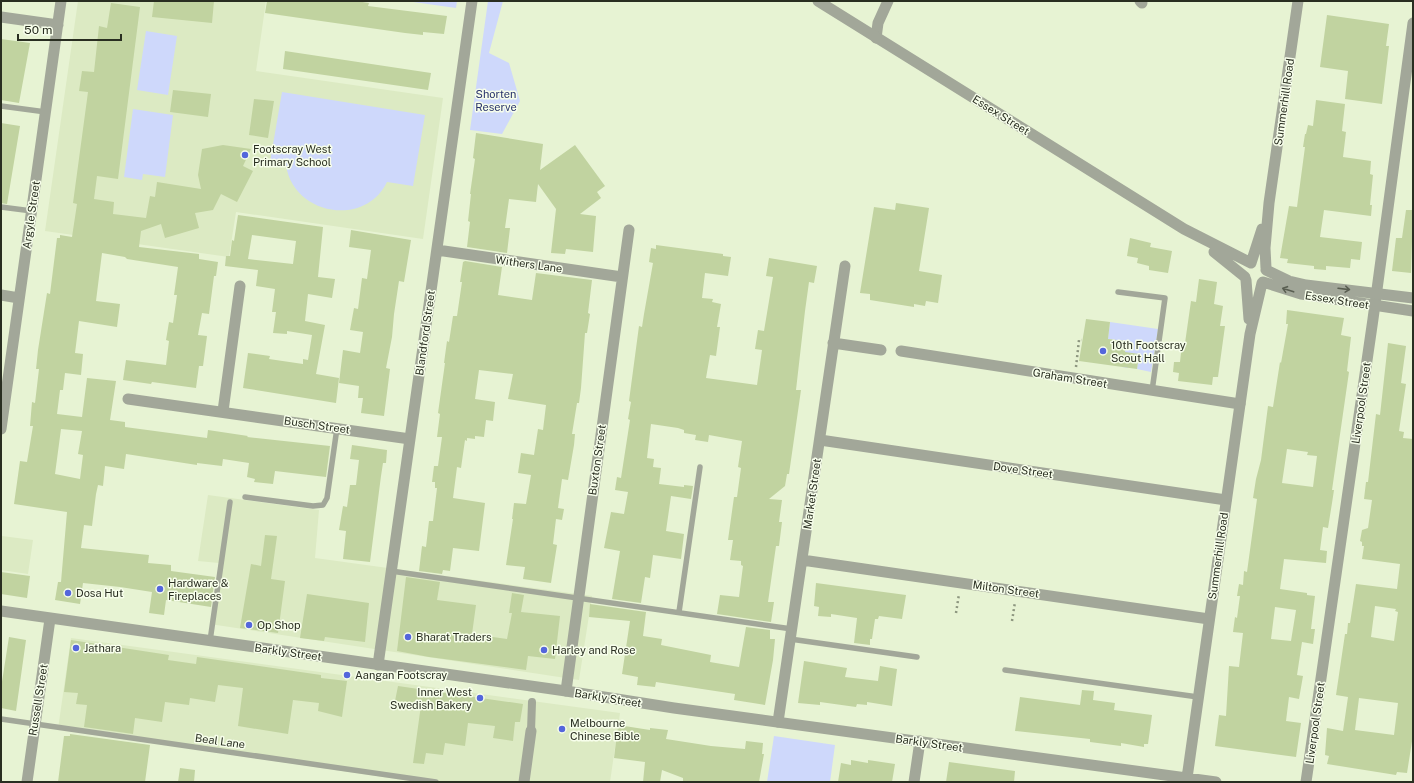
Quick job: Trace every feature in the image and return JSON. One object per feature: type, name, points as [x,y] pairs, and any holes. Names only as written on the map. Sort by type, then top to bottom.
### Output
[{"type":"street","name":"Argyle Street","points":[[1,429],[61,1]]},
{"type":"street","name":"Blandford Street","points":[[378,665],[472,1]]},
{"type":"street","name":"Essex Street","points":[[818,1],[1184,229],[1251,263]]},
{"type":"street","points":[[876,38],[878,23],[888,1]]},
{"type":"street","name":"Summerhill Road","points":[[1266,269],[1265,248],[1269,203],[1298,1]]},
{"type":"street","points":[[1,17],[58,25]]},
{"type":"street","name":"Liverpool Street","points":[[1306,782],[1375,306],[1413,23]]},
{"type":"street","name":"Summerhill Road","points":[[1251,263],[1269,203]]},
{"type":"street","name":"Essex Street","points":[[1184,229],[1246,278]]},
{"type":"street","name":"Buxton Street","points":[[566,691],[629,230]]},
{"type":"street","name":"Withers Lane","points":[[437,250],[622,277]]},
{"type":"street","points":[[1258,262],[1266,269],[1266,277],[1262,283],[1252,284],[1246,278],[1246,267],[1251,263],[1258,262]]},
{"type":"street","name":"Market Street","points":[[778,722],[844,266]]},
{"type":"street","name":"Essex Street","points":[[1266,269],[1289,281],[1306,285],[1413,298]]},
{"type":"street","name":"Summerhill Road","points":[[1246,278],[1250,334]]},
{"type":"street","name":"Essex Street","points":[[1262,283],[1301,294],[1413,311]]},
{"type":"street","name":"Summerhill Road","points":[[1187,778],[1250,334],[1262,283]]},
{"type":"street","points":[[223,411],[240,286]]},
{"type":"street","points":[[1,295],[19,298]]},
{"type":"street","points":[[833,343],[882,350]]},
{"type":"street","name":"Graham Street","points":[[901,351],[1240,404]]},
{"type":"street","name":"Busch Street","points":[[128,399],[223,411],[410,439]]},
{"type":"street","name":"Dove Street","points":[[820,440],[1226,500]]},
{"type":"street","name":"Milton Street","points":[[802,560],[1209,619]]},
{"type":"street","name":"Barkly Street","points":[[1,612],[778,722],[1216,782]]},
{"type":"street","name":"Russell Street","points":[[27,782],[50,619]]},
{"type":"street","points":[[524,782],[531,731],[532,702]]},
{"type":"street","points":[[914,782],[920,741]]},
{"type":"lane","points":[[1,106],[46,112]]},
{"type":"lane","points":[[1,207],[32,211]]},
{"type":"lane","points":[[1118,292],[1165,298],[1152,391]]},
{"type":"lane","points":[[245,497],[313,506],[323,505],[328,498],[337,428]]},
{"type":"lane","points":[[679,612],[700,467]]},
{"type":"lane","points":[[210,641],[230,502]]},
{"type":"lane","points":[[391,572],[679,612],[917,657]]},
{"type":"lane","points":[[1005,670],[1198,697]]},
{"type":"lane","name":"Beal Lane","points":[[1,719],[436,782]]},
{"type":"path","points":[[1074,379],[1079,340],[1082,340]]},
{"type":"path","points":[[956,613],[960,583]]},
{"type":"path","points":[[1012,621],[1017,591]]},
{"type":"shaded area","name":"Footscray West Primary School","points":[[78,1],[266,1],[256,71],[443,98],[423,239],[236,212],[229,257],[45,231]]},
{"type":"shaded area","points":[[208,495],[319,510],[315,558],[592,596],[579,680],[210,624],[219,563],[198,561]]},
{"type":"shaded area","points":[[2,536],[33,540],[28,574],[1,570]]},
{"type":"shaded area","points":[[71,638],[620,713],[610,782],[417,782],[58,729]]},
{"type":"green space","points":[[406,1],[457,1],[456,8]]},
{"type":"green space","name":"Shorten Reserve","points":[[488,1],[503,1],[489,53],[509,63],[520,101],[502,134],[470,130]]},
{"type":"green space","points":[[146,31],[177,36],[168,95],[137,90]]},
{"type":"green space","points":[[282,92],[425,115],[413,186],[387,182],[377,197],[363,206],[347,210],[331,210],[315,204],[302,195],[291,182],[286,165],[270,162]]},
{"type":"green space","points":[[133,109],[173,115],[165,177],[143,174],[142,180],[124,177]]},
{"type":"green space","points":[[1110,322],[1158,329],[1151,372],[1137,369],[1139,355],[1131,353],[1128,368],[1122,367],[1126,342],[1108,339]]},
{"type":"green space","points":[[774,736],[835,745],[830,782],[767,782]]},
{"type":"building","points":[[154,1],[214,1],[212,23],[152,17]]},
{"type":"building","points":[[267,1],[356,1],[369,3],[368,6],[447,16],[444,34],[423,32],[423,35],[265,13]]},
{"type":"building","points":[[111,3],[140,7],[118,179],[97,176],[94,199],[114,202],[113,214],[146,218],[150,196],[155,197],[157,182],[201,189],[198,175],[202,149],[223,145],[251,149],[243,166],[253,171],[237,202],[221,194],[213,210],[195,213],[199,228],[165,238],[161,224],[141,231],[139,247],[199,254],[199,259],[218,262],[216,276],[214,276],[209,314],[202,313],[198,335],[207,336],[203,366],[199,366],[196,388],[123,380],[126,360],[166,365],[169,341],[166,340],[169,322],[173,323],[177,295],[174,295],[178,267],[127,259],[125,257],[102,253],[96,301],[120,304],[117,327],[79,321],[75,353],[83,354],[81,375],[65,373],[63,390],[60,390],[57,414],[82,417],[87,378],[116,381],[110,420],[125,422],[125,427],[207,438],[208,430],[248,436],[247,437],[330,446],[326,477],[275,471],[273,484],[254,482],[255,479],[247,477],[249,463],[223,459],[222,466],[197,463],[197,465],[126,454],[124,469],[105,466],[103,486],[98,485],[96,494],[92,526],[84,525],[81,548],[149,555],[148,563],[171,565],[171,571],[215,577],[211,607],[166,600],[164,615],[149,613],[152,592],[120,587],[83,583],[80,604],[55,600],[58,582],[61,582],[67,512],[14,504],[20,461],[27,462],[33,426],[30,426],[32,402],[35,403],[39,369],[36,369],[38,350],[47,293],[50,294],[57,238],[60,238],[60,235],[72,237],[77,204],[73,203],[88,92],[79,91],[82,71],[94,72],[99,26],[107,28]],"holes":[[[61,429],[82,431],[78,454],[83,455],[80,479],[55,474]]]},
{"type":"building","points":[[1327,15],[1389,24],[1386,46],[1389,46],[1382,104],[1345,99],[1348,71],[1320,67]]},
{"type":"building","points":[[1,39],[30,43],[19,103],[1,100]]},
{"type":"building","points":[[285,51],[431,73],[428,90],[283,69]]},
{"type":"building","points":[[173,90],[211,94],[208,117],[170,112]]},
{"type":"building","points":[[254,99],[274,101],[268,138],[249,135]]},
{"type":"building","points":[[1316,100],[1345,104],[1342,131],[1346,132],[1343,157],[1371,161],[1370,174],[1373,175],[1370,205],[1372,205],[1371,216],[1324,210],[1320,237],[1362,242],[1360,260],[1351,259],[1350,268],[1326,266],[1326,270],[1314,269],[1314,266],[1287,263],[1288,259],[1280,258],[1289,206],[1297,207],[1305,147],[1303,147],[1305,134],[1308,125],[1313,126]]},
{"type":"building","points":[[1,123],[20,126],[7,204],[1,203]]},
{"type":"building","points":[[476,133],[543,144],[540,170],[575,145],[605,186],[597,192],[601,198],[580,214],[596,216],[593,252],[566,249],[565,254],[551,253],[556,209],[538,184],[536,202],[509,199],[505,228],[510,228],[507,253],[467,247]]},
{"type":"building","points":[[896,203],[929,208],[919,271],[942,275],[938,303],[926,301],[925,306],[914,304],[914,307],[870,300],[870,294],[860,293],[874,207],[895,210]]},
{"type":"building","points":[[1406,210],[1413,210],[1411,273],[1392,271],[1396,238],[1402,238]]},
{"type":"building","points":[[238,215],[323,227],[318,277],[335,279],[332,298],[308,294],[305,321],[325,325],[316,374],[339,378],[336,403],[243,388],[248,353],[270,356],[269,359],[303,364],[303,359],[308,360],[312,335],[287,331],[287,334],[273,333],[276,312],[272,312],[275,289],[256,286],[258,270],[225,266],[226,256],[230,256],[232,240],[234,241]],"holes":[[[252,235],[296,241],[293,264],[248,259]]]},
{"type":"building","points":[[351,230],[411,240],[404,282],[399,281],[392,337],[386,368],[390,369],[384,416],[361,413],[363,398],[358,398],[359,386],[339,383],[343,350],[360,353],[363,332],[350,330],[354,308],[358,309],[362,278],[367,279],[371,250],[349,247]]},
{"type":"building","points":[[1130,238],[1151,243],[1150,247],[1172,251],[1168,273],[1149,270],[1149,266],[1137,263],[1138,258],[1127,256]]},
{"type":"building","points":[[656,245],[723,254],[723,256],[731,257],[728,276],[705,273],[702,298],[713,299],[712,302],[721,304],[717,327],[720,327],[716,356],[710,355],[706,378],[757,385],[762,350],[755,349],[758,330],[764,331],[773,277],[766,276],[769,258],[817,266],[814,283],[809,282],[805,311],[796,390],[801,390],[789,474],[787,474],[785,486],[769,499],[782,500],[779,522],[782,522],[779,546],[776,546],[768,602],[774,602],[771,622],[717,614],[720,595],[739,597],[743,566],[741,565],[741,561],[730,560],[733,540],[728,540],[734,497],[737,497],[741,468],[738,467],[742,441],[709,435],[708,442],[695,440],[696,435],[684,433],[684,430],[651,424],[647,458],[654,459],[653,467],[661,468],[659,484],[684,487],[684,485],[693,486],[691,499],[671,496],[666,531],[684,534],[681,559],[653,555],[650,578],[645,577],[641,603],[612,599],[620,551],[604,548],[611,512],[624,514],[628,492],[615,490],[617,477],[621,478],[630,420],[628,419],[631,402],[629,401],[639,326],[642,327],[653,263],[649,262],[651,248],[656,249]]},
{"type":"building","points":[[465,261],[502,267],[498,295],[532,300],[536,273],[592,280],[588,313],[590,314],[587,333],[585,333],[581,388],[572,434],[575,434],[574,445],[568,480],[562,479],[558,508],[564,509],[562,520],[556,519],[553,544],[557,545],[551,583],[523,579],[525,567],[506,565],[514,503],[526,504],[531,475],[518,473],[521,453],[534,455],[538,429],[543,430],[546,405],[508,399],[513,374],[479,370],[475,399],[495,402],[493,421],[486,420],[484,437],[475,436],[475,439],[467,438],[467,441],[465,440],[461,468],[457,467],[453,498],[485,503],[479,551],[453,548],[450,571],[443,570],[442,574],[419,571],[422,546],[426,547],[429,521],[433,521],[437,488],[435,488],[435,482],[432,482],[434,466],[438,466],[442,437],[437,437],[440,414],[438,413],[444,363],[453,316],[457,316],[462,282],[460,282],[463,262]]},
{"type":"building","points":[[1199,279],[1217,282],[1214,304],[1223,306],[1220,326],[1225,326],[1218,377],[1213,377],[1212,385],[1178,381],[1179,373],[1173,372],[1174,362],[1180,362],[1182,343],[1185,343],[1191,301],[1196,302]]},
{"type":"building","points":[[1287,310],[1344,318],[1341,335],[1351,337],[1347,371],[1349,372],[1332,490],[1334,490],[1328,528],[1323,527],[1320,550],[1327,551],[1326,563],[1284,559],[1280,589],[1307,593],[1307,595],[1315,596],[1311,629],[1315,629],[1313,644],[1302,642],[1297,675],[1303,676],[1299,699],[1289,697],[1286,721],[1301,723],[1296,757],[1215,746],[1219,715],[1226,716],[1229,666],[1239,667],[1243,633],[1233,632],[1235,617],[1237,618],[1240,596],[1237,596],[1239,584],[1243,585],[1244,571],[1247,572],[1257,499],[1253,498],[1261,460],[1268,406],[1273,407],[1288,324],[1286,324]],"holes":[[[1287,449],[1308,452],[1307,455],[1317,456],[1313,487],[1282,483]],[[1275,607],[1296,610],[1291,641],[1271,639]]]},
{"type":"building","name":"10th Footscray Scout Hall","points":[[1086,319],[1110,322],[1108,339],[1126,341],[1125,352],[1139,354],[1137,369],[1079,361]]},
{"type":"building","points":[[1388,343],[1406,346],[1401,383],[1406,384],[1399,431],[1404,432],[1403,438],[1413,439],[1413,735],[1407,773],[1397,772],[1396,775],[1327,764],[1329,756],[1325,755],[1327,728],[1343,731],[1348,697],[1336,695],[1345,634],[1347,634],[1348,623],[1350,623],[1356,584],[1397,589],[1400,564],[1362,559],[1364,546],[1362,546],[1362,542],[1360,541],[1362,530],[1368,528],[1372,500],[1364,499],[1366,482],[1368,482],[1376,414],[1380,415]],"holes":[[[1375,606],[1396,609],[1395,611],[1398,612],[1394,641],[1371,637]],[[1359,698],[1398,703],[1394,735],[1355,730]]]},
{"type":"building","points":[[352,445],[387,450],[386,463],[383,463],[381,476],[370,562],[343,559],[346,531],[339,530],[343,506],[347,507],[350,485],[356,485],[359,460],[350,459]]},
{"type":"building","points":[[265,535],[277,536],[271,579],[285,581],[278,633],[240,628],[251,564],[261,566]]},
{"type":"building","points":[[1,572],[30,576],[27,598],[1,594]]},
{"type":"building","points":[[406,577],[440,582],[437,600],[476,605],[472,634],[507,639],[512,613],[509,613],[512,593],[524,595],[521,612],[560,616],[555,659],[528,656],[526,670],[429,657],[397,651]]},
{"type":"building","points":[[816,583],[906,595],[902,619],[879,616],[878,619],[875,619],[870,645],[854,643],[857,618],[831,614],[831,617],[818,616],[819,607],[814,606]]},
{"type":"building","points":[[307,594],[369,603],[365,642],[325,637],[324,641],[300,638]]},
{"type":"building","points":[[590,604],[646,612],[643,636],[662,639],[661,645],[711,655],[710,662],[739,667],[746,627],[770,630],[770,639],[775,639],[765,705],[734,700],[735,694],[656,682],[655,687],[637,685],[638,677],[622,674],[630,621],[589,617]]},
{"type":"building","points":[[9,637],[26,640],[16,711],[1,708],[1,688]]},
{"type":"building","points":[[71,640],[169,655],[168,660],[196,664],[197,657],[321,675],[321,678],[347,681],[342,717],[318,711],[319,703],[293,700],[288,734],[238,726],[243,688],[218,685],[215,702],[190,698],[189,705],[165,702],[162,722],[135,718],[133,734],[84,727],[87,705],[76,704],[78,693],[64,692]]},
{"type":"building","points":[[804,661],[847,668],[845,677],[878,681],[880,666],[897,669],[892,706],[867,702],[867,705],[857,704],[856,707],[820,702],[820,705],[798,703]]},
{"type":"building","points":[[398,686],[523,704],[520,722],[515,722],[513,741],[493,738],[495,726],[468,723],[465,746],[445,743],[443,755],[426,753],[424,764],[413,763],[421,705],[395,701]]},
{"type":"building","points":[[1082,690],[1094,691],[1093,700],[1115,703],[1114,710],[1152,715],[1148,744],[1144,744],[1144,747],[1121,743],[1121,746],[1090,742],[1090,739],[1015,731],[1020,697],[1080,705]]},
{"type":"building","points":[[618,725],[650,730],[650,728],[668,730],[666,739],[711,746],[745,749],[746,741],[763,743],[762,754],[764,754],[759,782],[683,781],[683,778],[662,770],[660,782],[643,782],[645,762],[614,758]]},
{"type":"building","points":[[70,734],[150,745],[145,782],[58,782],[64,736],[70,736]]},
{"type":"building","points":[[851,760],[868,763],[868,760],[895,764],[892,782],[838,782],[841,763],[851,765]]},
{"type":"building","points":[[949,762],[1015,771],[1014,782],[946,782]]},
{"type":"building","points":[[180,768],[195,770],[194,782],[178,782]]},
{"type":"place","name":"Footscray West Primary School","points":[[245,155]]},
{"type":"place","name":"10th Footscray Scout Hall","points":[[1103,351]]},
{"type":"place","name":"Hardware & Fireplaces","points":[[160,589]]},
{"type":"place","name":"Dosa Hut","points":[[68,593]]},
{"type":"place","name":"Op Shop","points":[[249,625]]},
{"type":"place","name":"Bharat Traders","points":[[408,637]]},
{"type":"place","name":"Jathara","points":[[76,648]]},
{"type":"place","name":"Harley and Rose","points":[[544,650]]},
{"type":"place","name":"Aangan Footscray","points":[[347,675]]},
{"type":"place","name":"Inner West Swedish Bakery","points":[[480,698]]},
{"type":"place","name":"Melbourne Chinese Bible","points":[[562,729]]}]
